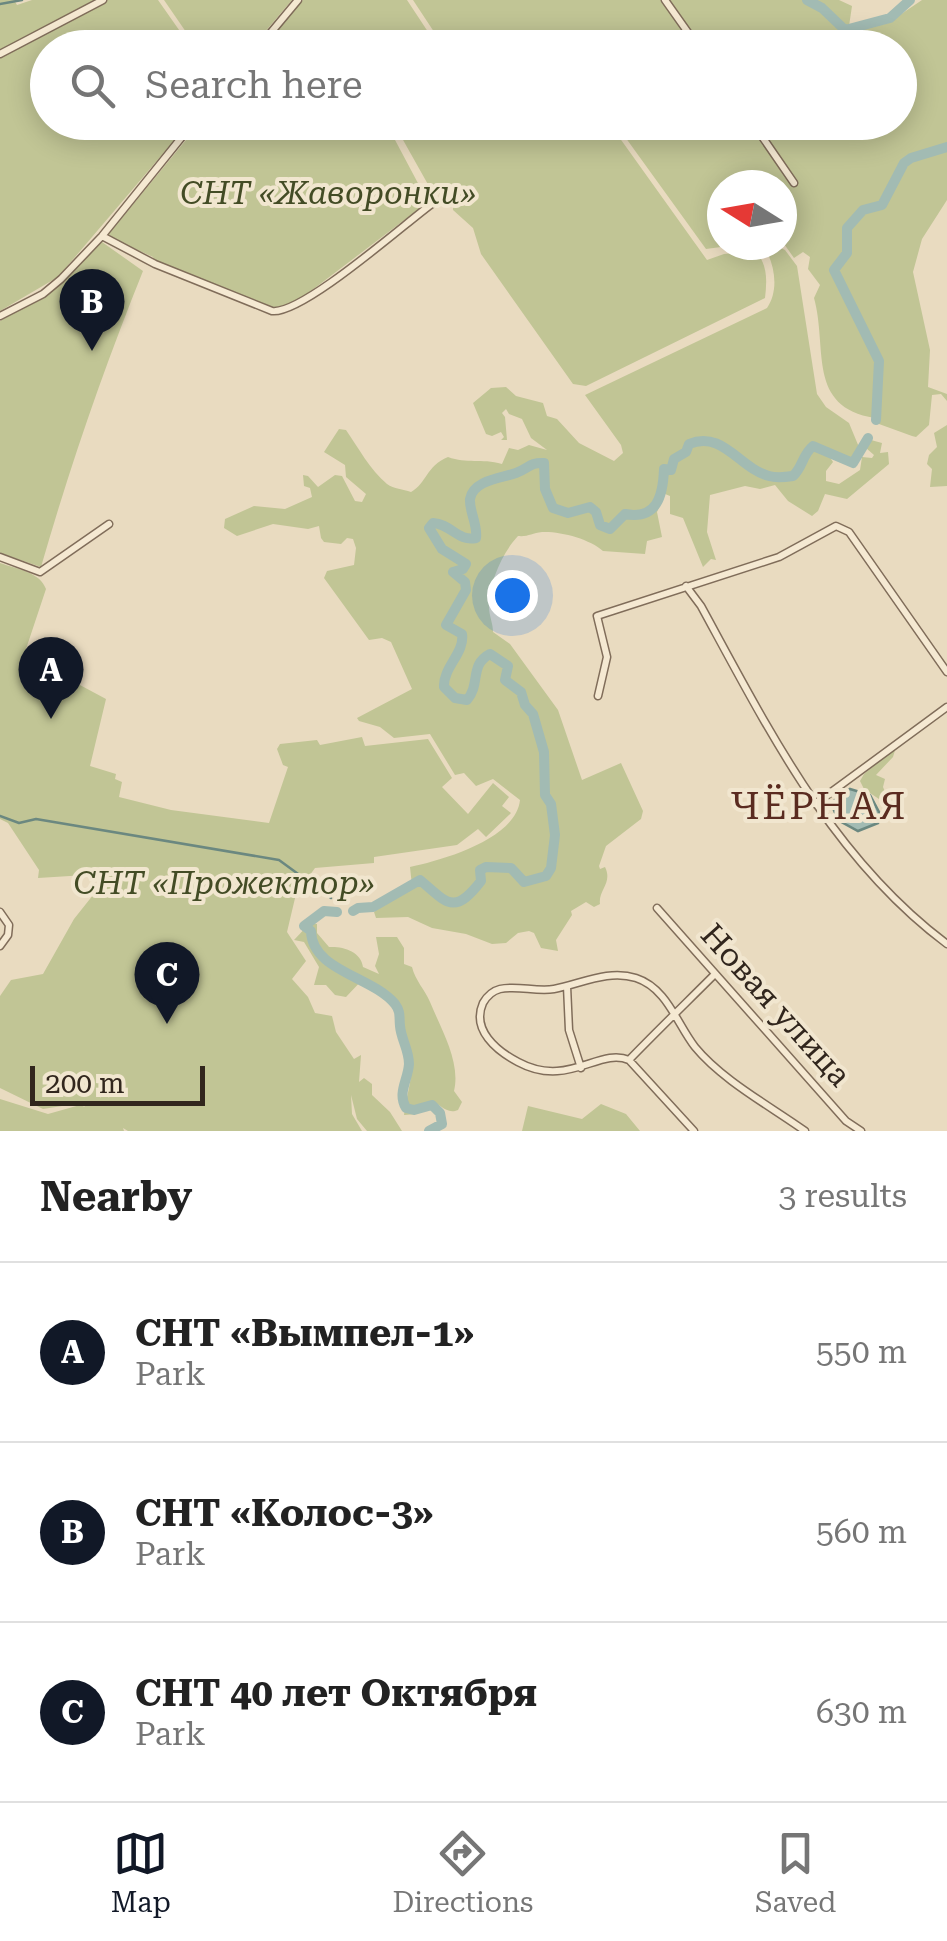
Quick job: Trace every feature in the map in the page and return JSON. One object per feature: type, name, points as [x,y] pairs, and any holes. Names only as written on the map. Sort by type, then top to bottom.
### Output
[{"type":"street","points":[[46,30],[103,0]]},
{"type":"street","points":[[273,30],[298,0]]},
{"type":"street","points":[[665,0],[686,30]]},
{"type":"street","points":[[0,54],[30,38]]},
{"type":"street","points":[[0,316],[52,287],[102,236],[179,140]]},
{"type":"street","points":[[764,140],[785,170]]},
{"type":"street","points":[[102,236],[156,264],[281,312],[312,295],[434,203]]},
{"type":"street","points":[[0,558],[40,572],[109,524]]},
{"type":"street","points":[[598,696],[607,657],[597,616],[759,564],[831,527],[843,527],[947,672]]},
{"type":"street","points":[[686,586],[701,606],[786,763],[843,843],[916,921],[947,944]]},
{"type":"street","points":[[815,804],[947,707]]},
{"type":"street","name":"Новая улица","points":[[656,908],[846,1121],[861,1131]]},
{"type":"street","points":[[0,912],[8,925],[8,934],[0,946]]},
{"type":"street","points":[[629,1060],[715,974]]},
{"type":"street","points":[[694,1131],[629,1060],[613,1056],[556,1072],[533,1069],[514,1060],[490,1042],[480,1024],[484,1002],[492,992],[567,986],[604,976],[636,978],[655,990],[697,1049],[756,1100],[804,1131]]},
{"type":"street","points":[[567,986],[569,1030],[581,1068]]},
{"type":"green space","points":[[0,0],[14,0],[17,5],[32,0],[97,0],[40,30],[30,30],[30,35],[0,51]]},
{"type":"green space","points":[[108,0],[158,0],[179,30],[51,30]]},
{"type":"green space","points":[[164,0],[292,0],[266,30],[185,30]]},
{"type":"green space","points":[[303,0],[407,0],[427,30],[277,30]]},
{"type":"green space","points":[[413,0],[839,0],[852,6],[848,30],[433,30]]},
{"type":"green space","points":[[922,0],[947,0],[947,200],[922,239],[913,272],[930,350],[928,387],[947,394],[947,401],[941,394],[932,395],[929,425],[916,437],[879,424],[875,418],[853,412],[838,402],[829,388],[814,298],[820,285],[808,269],[810,257],[803,252],[797,256],[797,170],[707,170],[707,249],[627,140],[917,140],[917,30],[860,30],[888,23]]},
{"type":"green space","points":[[30,41],[30,140],[175,140],[58,277],[0,311],[0,57]]},
{"type":"green space","name":"СНТ «Жаворонки»","points":[[186,140],[395,140],[428,202],[303,297],[276,312],[155,264],[153,257],[107,236]]},
{"type":"green space","points":[[403,140],[621,140],[707,260],[761,260],[766,279],[765,298],[586,386],[573,384],[481,254],[473,228],[453,210],[453,201],[430,188]]},
{"type":"green space","points":[[102,242],[143,271],[88,418],[41,567],[0,553],[0,321],[58,287]]},
{"type":"green space","points":[[792,260],[797,266],[817,394],[826,407],[849,423],[861,452],[853,460],[826,451],[833,462],[826,471],[826,481],[839,484],[860,470],[862,457],[874,455],[866,448],[871,440],[882,443],[880,453],[888,452],[889,464],[847,499],[825,494],[812,516],[788,501],[775,485],[760,489],[745,486],[710,495],[707,532],[716,560],[711,559],[703,567],[683,518],[670,514],[670,496],[665,494],[657,512],[662,537],[647,541],[645,554],[603,551],[583,539],[557,533],[518,536],[502,560],[491,588],[493,632],[510,644],[558,710],[582,780],[621,763],[643,811],[641,819],[606,846],[599,866],[605,867],[607,873],[600,904],[594,907],[586,902],[571,911],[556,940],[558,951],[541,948],[529,931],[518,933],[506,943],[492,944],[432,928],[408,917],[376,918],[374,912],[392,895],[401,896],[412,886],[410,867],[476,846],[506,826],[520,800],[493,779],[476,786],[464,773],[455,775],[430,734],[394,738],[380,727],[357,718],[412,689],[391,642],[382,638],[369,640],[324,578],[327,571],[354,565],[353,539],[347,538],[341,544],[324,542],[319,526],[308,529],[273,524],[237,536],[224,528],[225,519],[254,506],[285,509],[312,497],[310,488],[304,486],[303,475],[318,487],[335,475],[342,476],[355,501],[362,502],[366,494],[346,477],[345,465],[324,452],[339,429],[346,430],[387,484],[411,492],[435,465],[448,457],[502,464],[509,448],[518,450],[529,445],[547,450],[531,438],[522,419],[506,409],[502,413],[507,440],[501,440],[501,432],[486,434],[473,403],[491,388],[506,387],[516,396],[543,403],[547,416],[557,419],[579,443],[614,461],[623,453],[621,445],[585,395],[767,308],[773,294],[771,262]]},
{"type":"green space","points":[[947,425],[947,486],[930,487],[932,469],[927,464],[937,447],[934,433]]},
{"type":"green space","name":"СНТ «Прожектор»","points":[[0,563],[33,575],[46,589],[24,655],[106,699],[90,766],[116,774],[115,779],[122,782],[119,797],[171,810],[269,823],[288,767],[283,765],[277,749],[280,744],[317,740],[320,745],[362,737],[365,746],[428,739],[452,778],[442,787],[468,814],[493,783],[509,797],[502,806],[511,813],[486,837],[478,829],[457,845],[374,857],[374,863],[315,868],[296,894],[287,932],[306,961],[292,979],[308,997],[315,1013],[332,1016],[336,1032],[354,1059],[361,1055],[359,1082],[364,1078],[372,1084],[372,1095],[402,1131],[367,1131],[357,1119],[351,1095],[352,1114],[362,1131],[0,1131],[0,1099],[48,1114],[85,1107],[81,1103],[43,1109],[0,1088],[0,996],[11,980],[43,974],[74,919],[105,880],[102,874],[38,878],[39,870],[8,823],[0,819]]},
{"type":"green space","points":[[896,747],[893,757],[876,775],[885,779],[885,803],[864,789],[860,781]]},
{"type":"green space","points":[[310,923],[317,924],[317,933],[329,947],[350,951],[359,957],[363,967],[379,974],[375,966],[379,954],[376,937],[397,937],[404,948],[404,964],[412,967],[449,1046],[455,1069],[454,1091],[462,1102],[458,1110],[447,1110],[431,1101],[417,1114],[404,1115],[412,1070],[408,1050],[395,1026],[402,1019],[400,1014],[378,986],[368,988],[364,978],[346,997],[335,995],[326,985],[314,985],[319,967],[304,942],[294,940]]},
{"type":"green space","points":[[601,1104],[626,1114],[640,1131],[522,1131],[528,1106],[582,1119]]},
{"type":"water","points":[[850,789],[870,795],[879,812],[878,823],[858,831],[838,820],[831,803]]},
{"type":"waterway","points":[[0,4],[22,0]]},
{"type":"waterway","points":[[807,0],[822,8],[845,30],[890,18],[910,0]]},
{"type":"waterway","points":[[876,420],[879,361],[834,270],[847,253],[847,228],[863,210],[882,205],[904,163],[947,147]]},
{"type":"waterway","points":[[353,911],[373,907],[420,880],[444,900],[457,902],[472,892],[481,881],[480,870],[486,867],[511,868],[524,882],[546,876],[551,868],[555,835],[551,804],[545,795],[544,752],[533,714],[521,692],[505,680],[508,666],[490,654],[484,658],[467,700],[455,698],[444,687],[462,641],[462,634],[446,625],[466,590],[465,582],[453,572],[466,564],[442,549],[429,528],[433,523],[464,537],[476,538],[470,499],[476,488],[544,463],[545,489],[553,508],[568,513],[590,507],[600,525],[610,529],[625,514],[651,510],[660,497],[664,469],[671,470],[674,459],[686,452],[689,444],[712,442],[758,472],[781,477],[793,476],[813,446],[853,463],[868,438]]},
{"type":"waterway","points":[[0,816],[19,823],[36,819],[279,860],[331,898]]},
{"type":"waterway","points":[[337,912],[324,911],[304,926],[311,931],[321,955],[385,994],[397,1007],[409,1059],[404,1102],[406,1108],[414,1110],[432,1105],[440,1113],[442,1124],[429,1131]]},
{"type":"place","name":"СНТ «Колос-3»","points":[[92,351]]},
{"type":"place","name":"СНТ «Вымпел-1»","points":[[51,719]]},
{"type":"place","name":"СНТ 40 лет Октября","points":[[167,1024]]},
{"type":"district","name":"ЧЁРНАЯ","points":[[819,806]]}]
